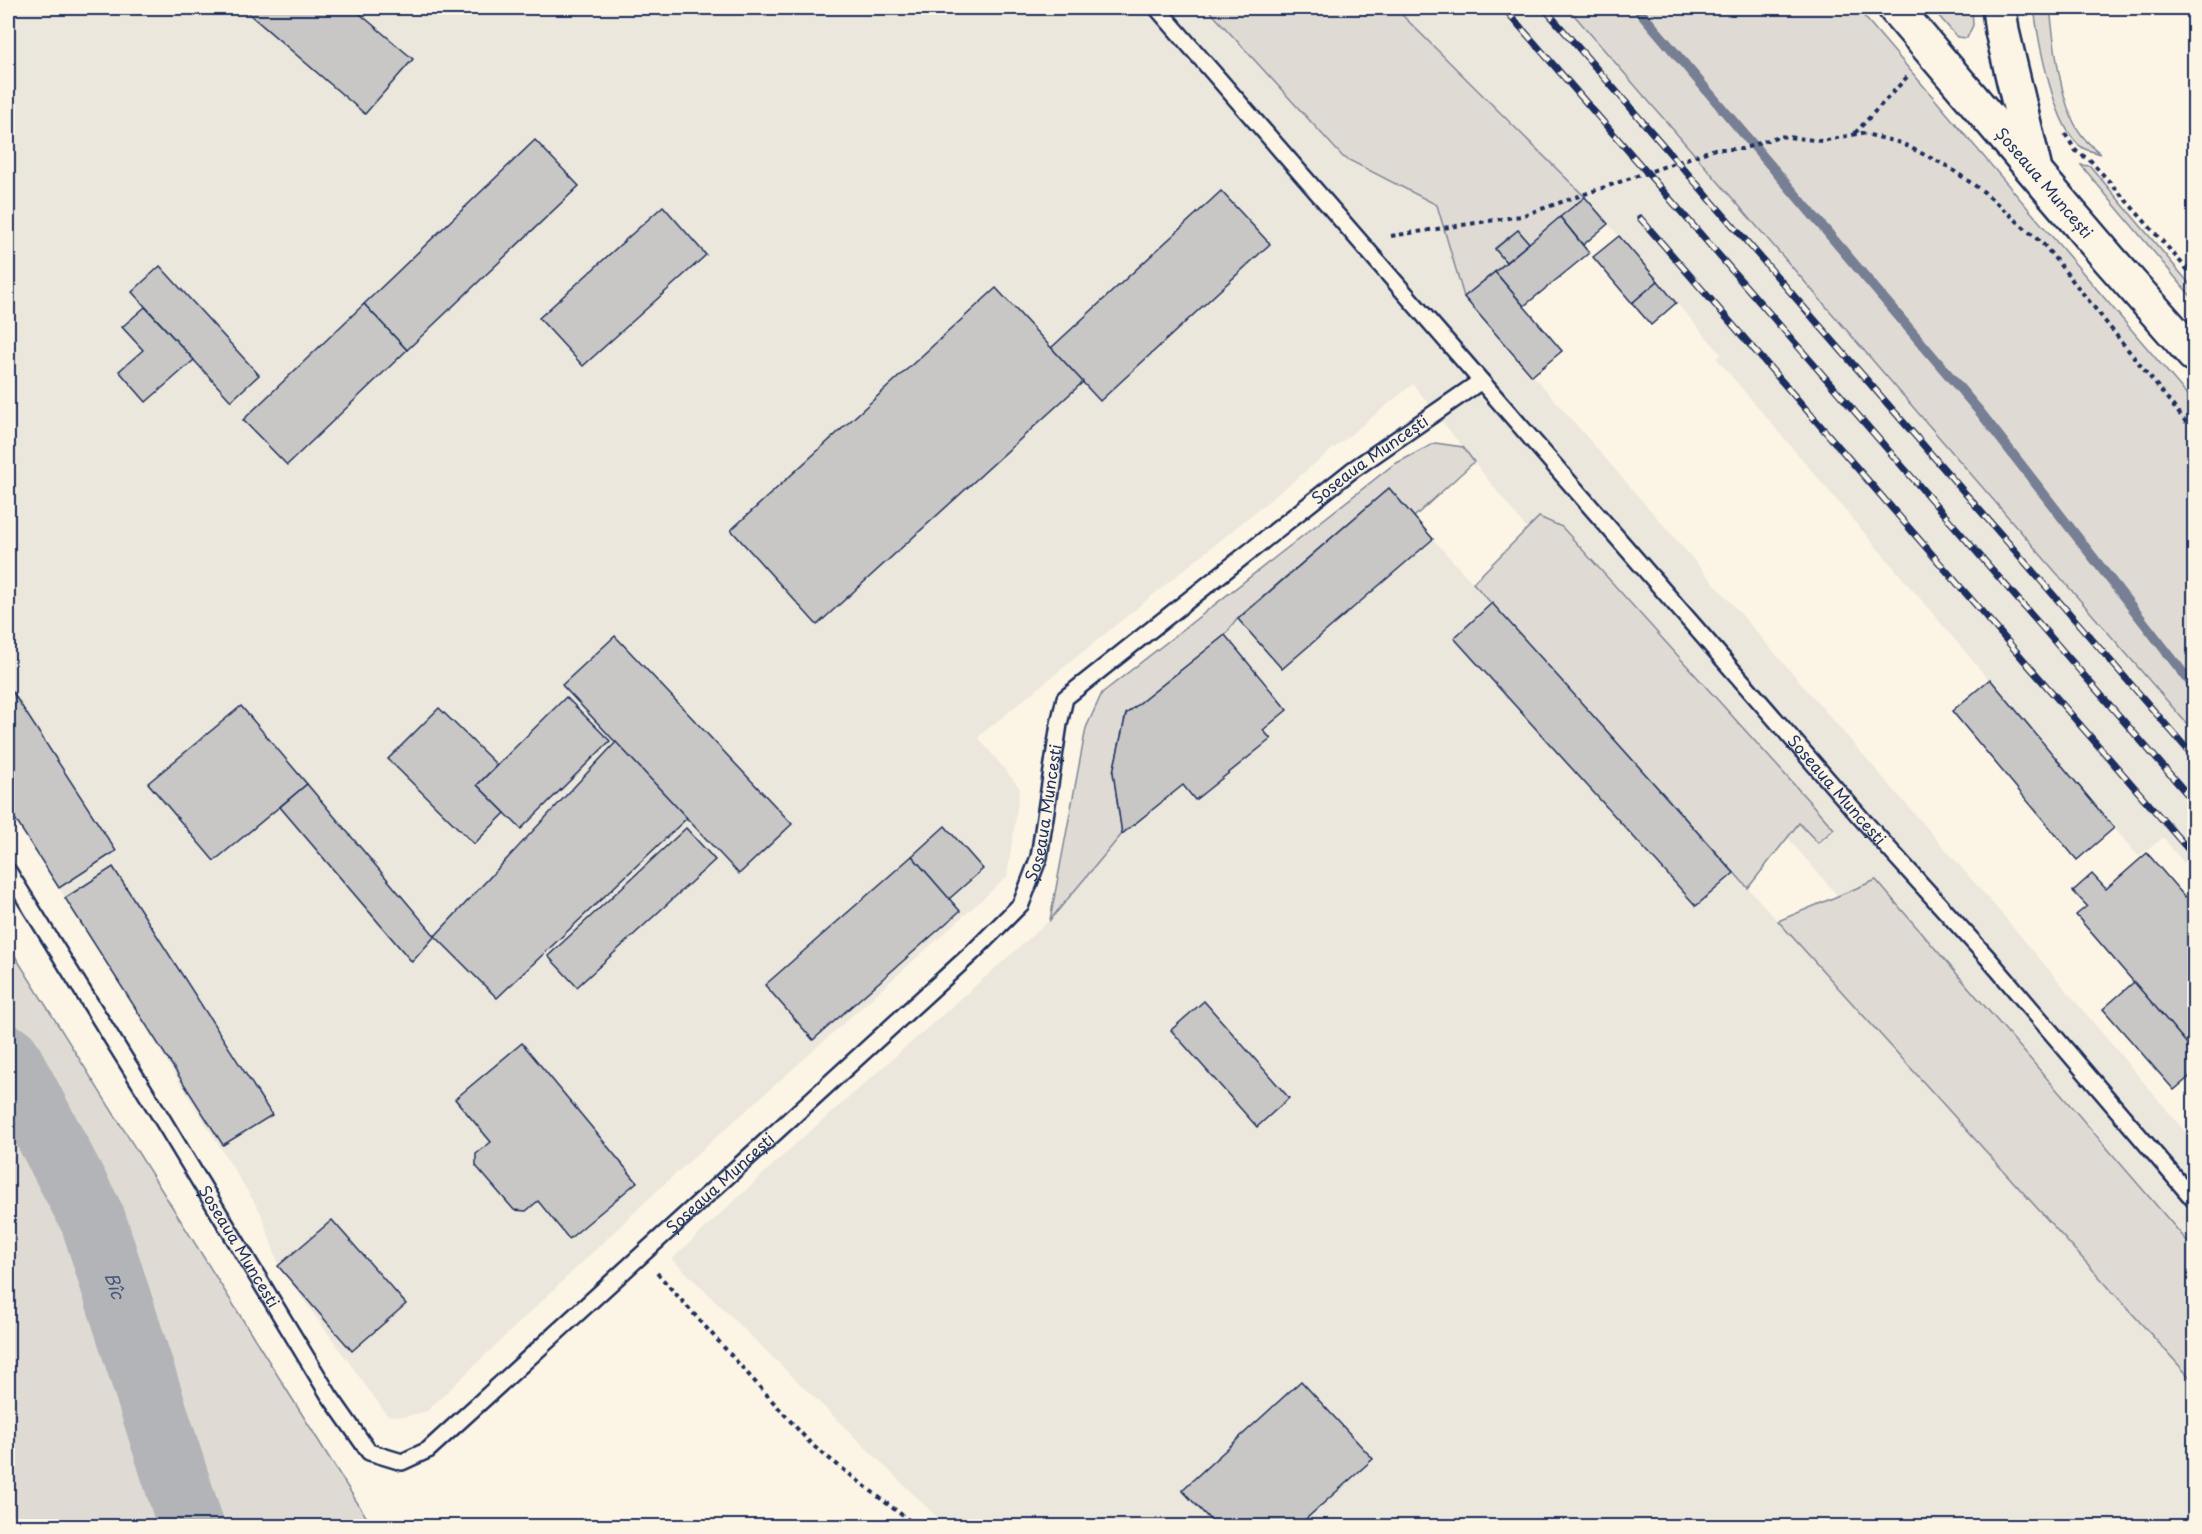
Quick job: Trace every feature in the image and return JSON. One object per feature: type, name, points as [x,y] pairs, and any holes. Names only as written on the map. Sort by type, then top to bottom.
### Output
[{"type":"main road","name":"Șoseaua Muncești","points":[[1895,8],[2194,355]]},
{"type":"main road","points":[[1999,8],[2002,31],[2035,171]]},
{"type":"lane","name":"Șoseaua Muncești","points":[[1157,8],[1861,818],[1987,957],[2194,1200]]},
{"type":"lane","name":"Șoseaua Muncești","points":[[8,871],[159,1114],[329,1395],[369,1452],[402,1462],[428,1450],[964,960],[1021,904],[1039,857],[1065,698],[1351,471],[1481,381]]},
{"type":"path","points":[[1854,135],[1932,50]]},
{"type":"path","points":[[2060,125],[2076,151],[2091,161],[2194,277]]},
{"type":"path","points":[[1359,241],[1521,216],[1715,149],[1742,149],[1779,136],[1822,141],[1862,133],[1901,143],[1947,166],[1984,192],[2044,244],[2194,432]]},
{"type":"path","points":[[641,1255],[812,1445],[916,1527]]},
{"type":"shaded area","points":[[8,8],[1857,8],[2194,403],[2194,875],[2163,838],[2138,856],[1717,359],[1721,354],[1585,197],[1529,243],[1518,230],[1495,248],[1506,262],[1465,297],[2007,920],[2194,1142],[2194,1309],[1580,597],[1413,384],[978,737],[1020,788],[1007,877],[662,1186],[427,1411],[404,1417],[387,1415],[279,1266],[261,1213],[8,808]]},
{"type":"shaded area","points":[[1207,8],[1395,8],[1585,197],[1529,243],[1518,230],[1495,248],[1506,262],[1464,297],[1437,205],[1343,157]]},
{"type":"shaded area","points":[[1568,8],[1857,8],[2194,403],[2194,732]]},
{"type":"shaded area","points":[[1932,8],[1972,8],[1973,25],[1967,38],[1957,37]]},
{"type":"shaded area","points":[[2034,8],[2050,8],[2059,74],[2068,108],[2083,137],[2101,154],[2083,148],[2073,138],[2064,123],[2049,83]]},
{"type":"shaded area","points":[[2081,165],[2090,166],[2194,289],[2194,300]]},
{"type":"shaded area","points":[[1435,443],[1463,447],[1474,462],[1414,517],[1389,488],[1238,618],[1225,635],[1126,714],[1113,772],[1122,834],[1050,920],[1086,728],[1102,693],[1393,465]]},
{"type":"shaded area","points":[[1389,488],[2194,1382],[2194,1526],[946,1526],[672,1259],[790,1149],[1050,920],[1122,834],[1113,772],[1126,714],[1225,635],[1238,618]]},
{"type":"shaded area","points":[[1539,517],[1562,527],[1834,829],[1818,843],[1799,823],[1748,888],[1473,583]]},
{"type":"shaded area","points":[[1876,880],[2194,1249],[2194,1382],[1778,921]]},
{"type":"shaded area","points":[[8,945],[372,1526],[8,1526]]},
{"type":"building","points":[[242,8],[353,8],[413,59],[365,114]]},
{"type":"building","points":[[535,140],[579,186],[407,350],[364,304]]},
{"type":"building","points":[[1221,191],[1270,244],[1100,401],[1051,348]]},
{"type":"building","points":[[1585,197],[1608,224],[1583,245],[1560,217]]},
{"type":"building","points":[[663,206],[706,255],[583,366],[539,318]]},
{"type":"building","points":[[1560,217],[1589,253],[1524,306],[1495,272]]},
{"type":"building","points":[[1518,230],[1529,243],[1506,262],[1495,249]]},
{"type":"building","points":[[1619,236],[1658,281],[1632,303],[1593,257]]},
{"type":"building","points":[[160,266],[259,375],[231,401],[132,292]]},
{"type":"building","points":[[1495,272],[1562,351],[1532,376],[1464,297]]},
{"type":"building","points":[[1658,281],[1676,303],[1651,325],[1632,303]]},
{"type":"building","points":[[996,288],[1083,382],[817,625],[731,530]]},
{"type":"building","points":[[364,304],[407,350],[287,465],[243,420]]},
{"type":"building","points":[[145,307],[194,360],[146,402],[119,371],[143,350],[122,327]]},
{"type":"building","points":[[1389,488],[1433,539],[1282,669],[1238,619]]},
{"type":"building","points":[[1492,603],[1734,873],[1696,906],[1454,638]]},
{"type":"building","points":[[1225,635],[1287,710],[1263,730],[1271,739],[1195,800],[1183,785],[1122,834],[1113,772],[1126,714]]},
{"type":"building","points":[[615,636],[792,824],[739,874],[562,685]]},
{"type":"building","points":[[1990,679],[2114,828],[2077,860],[1952,711]]},
{"type":"building","points":[[8,685],[116,851],[59,888],[8,808]]},
{"type":"building","points":[[566,697],[610,741],[521,829],[477,785]]},
{"type":"building","points":[[241,706],[307,784],[214,861],[148,783]]},
{"type":"building","points":[[439,708],[497,765],[477,785],[505,813],[474,844],[388,759]]},
{"type":"building","points":[[616,742],[687,818],[497,998],[435,936]]},
{"type":"building","points":[[307,784],[435,936],[412,962],[280,807]]},
{"type":"building","points":[[945,826],[983,869],[949,899],[912,856]]},
{"type":"building","points":[[686,828],[715,860],[577,987],[548,956]]},
{"type":"building","points":[[2147,853],[2185,897],[2194,889],[2194,1052],[2076,915],[2087,906],[2073,891],[2092,874],[2106,889]]},
{"type":"building","points":[[912,856],[960,911],[813,1040],[765,985]]},
{"type":"building","points":[[113,867],[272,1115],[223,1145],[65,898]]},
{"type":"building","points":[[2134,982],[2194,1052],[2194,1073],[2174,1090],[2103,1009]]},
{"type":"building","points":[[1204,1001],[1289,1098],[1257,1127],[1171,1030]]},
{"type":"building","points":[[522,1043],[637,1182],[569,1239],[538,1201],[526,1211],[514,1210],[476,1166],[476,1154],[491,1142],[455,1099]]},
{"type":"building","points":[[332,1220],[406,1304],[352,1351],[278,1266]]},
{"type":"building","points":[[1301,1381],[1373,1459],[1298,1526],[1216,1526],[1182,1490]]},
{"type":"waterway","points":[[1637,8],[1980,412],[2194,687]]},
{"type":"waterway","name":"Bîc","points":[[8,1058],[93,1220],[191,1526]]},
{"type":"railway","points":[[1504,8],[2194,802]]},
{"type":"railway","points":[[1544,8],[2194,757]]},
{"type":"railway","points":[[1640,218],[2194,856]]}]
